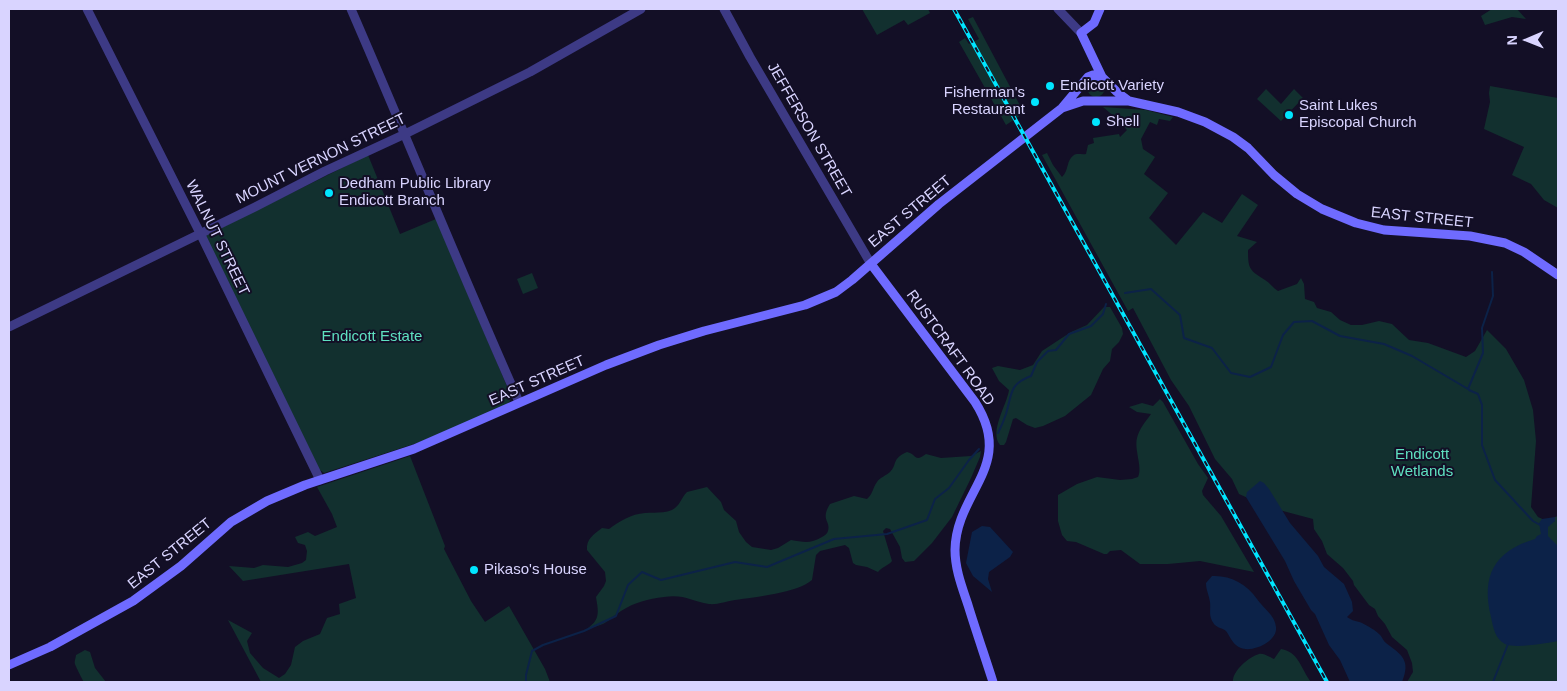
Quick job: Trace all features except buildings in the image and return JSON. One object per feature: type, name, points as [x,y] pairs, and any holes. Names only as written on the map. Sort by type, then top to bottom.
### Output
[{"type":"main road","points":[[1092,56],[1091,70],[1082,91],[1090,101],[1101,101],[1108,92],[1105,80],[1081,33],[1094,23],[1100,9]]},
{"type":"main road","points":[[1085,81],[1093,75],[1105,80]]},
{"type":"main road","name":"EAST STREET","points":[[1105,80],[1129,100]]},
{"type":"main road","name":"EAST STREET","points":[[9,665],[50,647],[133,600],[181,566],[231,522],[267,501],[320,480],[414,448],[478,422],[519,402],[606,365],[704,331],[815,302],[844,286],[939,204],[1062,108],[1085,81]]},
{"type":"main road","name":"EAST STREET","points":[[1101,101],[1129,100],[1178,112],[1205,122],[1233,137],[1252,151],[1274,175],[1297,194],[1319,208],[1347,220],[1384,230],[1451,234],[1504,243],[1524,252],[1558,275]]},
{"type":"main road","name":"EAST STREET","points":[[1062,108],[1083,101],[1090,101]]},
{"type":"main road","name":"RUSTCRAFT ROAD","points":[[871,264],[975,402],[987,425],[990,441],[989,457],[960,523],[955,541],[955,555],[963,588],[993,682]]},
{"type":"street","name":"WALNUT STREET","points":[[87,9],[200,233],[320,480]]},
{"type":"street","points":[[351,9],[447,238],[519,402]]},
{"type":"street","name":"MOUNT VERNON STREET","points":[[9,327],[255,207],[324,171],[405,134],[554,59],[641,9]]},
{"type":"street","name":"JEFFERSON STREET","points":[[724,9],[871,264]]},
{"type":"street","points":[[1058,9],[1081,33]]},
{"type":"green space","points":[[862,9],[928,9],[930,13],[908,25],[904,20],[877,35]]},
{"type":"green space","points":[[1492,9],[1517,9],[1526,19],[1512,17],[1485,25],[1481,16]]},
{"type":"green space","points":[[973,17],[1024,113],[1006,125],[959,42],[965,38],[969,44],[979,39],[968,19]]},
{"type":"green space","points":[[1096,79],[1102,82],[1105,88],[1102,94],[1096,97],[1090,94],[1087,88],[1090,82]]},
{"type":"green space","points":[[1490,86],[1558,98],[1558,208],[1544,200],[1531,184],[1512,175],[1524,147],[1484,129],[1490,102]]},
{"type":"green space","points":[[1266,89],[1281,104],[1294,89],[1303,98],[1281,121],[1257,99]]},
{"type":"green space","name":"Endicott Wetlands","points":[[1103,107],[1146,110],[1173,117],[1170,121],[1159,119],[1157,125],[1150,122],[1141,139],[1143,149],[1155,157],[1144,174],[1168,193],[1149,218],[1176,245],[1203,212],[1222,223],[1242,194],[1258,205],[1237,236],[1257,242],[1248,250],[1249,266],[1278,291],[1297,284],[1301,278],[1304,284],[1305,299],[1314,302],[1317,308],[1331,312],[1340,320],[1351,325],[1362,325],[1379,321],[1392,324],[1409,340],[1428,343],[1466,357],[1475,351],[1487,330],[1506,349],[1524,380],[1533,410],[1536,441],[1531,507],[1538,517],[1551,523],[1558,516],[1558,682],[1407,682],[1413,672],[1407,650],[1392,637],[1375,609],[1369,605],[1343,568],[1327,554],[1322,541],[1314,529],[1313,519],[1268,507],[1239,494],[1232,479],[1215,459],[1189,406],[1171,380],[1133,308],[1128,311],[1042,155],[1047,153],[1062,177],[1066,172],[1071,157],[1075,154],[1086,154],[1088,145],[1094,143],[1093,138],[1119,134],[1120,137],[1127,130]]},
{"type":"green space","name":"Endicott Estate","points":[[368,155],[400,234],[436,219],[512,398],[507,405],[420,442],[324,473],[319,469],[205,236]]},
{"type":"green space","points":[[532,273],[538,288],[523,294],[517,279]]},
{"type":"green space","points":[[1104,307],[1110,307],[1122,328],[1123,334],[1119,342],[1112,349],[1110,361],[1103,369],[1091,395],[1065,416],[1043,426],[1035,428],[1016,418],[1013,419],[1006,442],[1004,445],[1000,445],[996,433],[997,425],[1009,390],[999,381],[992,368],[998,366],[1020,370],[1033,365],[1042,351],[1071,332],[1087,325]]},
{"type":"green space","points":[[1160,399],[1208,478],[1202,491],[1203,495],[1221,516],[1254,572],[1200,561],[1140,564],[1121,550],[1110,551],[1104,554],[1076,542],[1067,541],[1062,535],[1058,521],[1058,495],[1077,484],[1097,477],[1120,480],[1138,477],[1140,469],[1137,438],[1141,428],[1151,414],[1137,412],[1129,407],[1142,403],[1153,406]]},
{"type":"green space","points":[[981,451],[971,478],[952,517],[932,543],[914,561],[905,562],[902,558],[900,547],[890,529],[886,528],[883,531],[892,561],[878,572],[853,563],[849,548],[845,545],[820,551],[816,555],[812,580],[796,588],[775,594],[715,604],[677,596],[652,599],[631,605],[604,624],[588,628],[597,618],[596,597],[606,581],[605,572],[587,550],[587,546],[591,537],[602,528],[609,529],[630,516],[672,510],[687,492],[707,487],[721,502],[724,510],[736,521],[739,532],[752,547],[771,550],[791,540],[811,542],[828,532],[826,514],[830,504],[854,496],[867,499],[878,480],[890,472],[897,459],[907,452],[917,458],[926,454],[941,458],[971,456]]},
{"type":"green space","points":[[410,456],[445,546],[444,549],[471,601],[485,622],[509,606],[545,669],[550,682],[261,682],[228,620],[252,633],[247,641],[250,653],[263,668],[279,678],[285,674],[291,665],[295,647],[303,641],[320,634],[327,618],[340,614],[339,604],[356,598],[349,564],[243,581],[229,566],[254,568],[263,565],[288,567],[302,563],[306,560],[307,551],[305,545],[298,543],[295,537],[308,532],[315,536],[337,527],[317,487]]},
{"type":"green space","points":[[1281,649],[1296,657],[1311,682],[1233,682],[1238,669],[1251,658],[1261,654],[1274,659]]},
{"type":"green space","points":[[85,650],[90,652],[95,668],[106,682],[83,681],[75,662],[76,655]]},
{"type":"water","points":[[1260,481],[1269,489],[1290,523],[1318,556],[1324,567],[1344,584],[1352,602],[1353,611],[1347,617],[1376,631],[1403,659],[1406,668],[1402,682],[1350,682],[1340,660],[1329,645],[1315,614],[1246,497],[1247,492]]},
{"type":"water","points":[[1555,517],[1555,521],[1548,527],[1548,536],[1558,546],[1558,641],[1523,646],[1505,644],[1497,636],[1493,625],[1488,602],[1490,577],[1500,558],[1509,550],[1535,539],[1541,534],[1539,523],[1542,519]]},
{"type":"water","points":[[982,526],[990,527],[1013,552],[1010,557],[989,572],[988,579],[992,592],[973,576],[966,563],[972,532]]},
{"type":"water","points":[[1212,576],[1238,581],[1253,594],[1271,615],[1275,623],[1276,632],[1269,641],[1252,649],[1241,648],[1234,643],[1226,631],[1214,624],[1210,616],[1210,602],[1206,588],[1206,583]]},
{"type":"waterway","points":[[1125,293],[1151,289],[1180,315],[1184,338],[1212,348],[1231,373],[1250,377],[1271,367],[1283,335],[1294,322],[1312,321],[1340,336],[1384,344],[1412,356],[1468,389],[1483,353],[1482,328],[1493,296],[1492,272]]},
{"type":"waterway","points":[[998,433],[1015,386],[1031,376],[1037,362],[1048,351],[1056,350],[1069,334],[1091,326],[1103,314],[1106,304]]},
{"type":"waterway","points":[[1469,390],[1478,394],[1482,405],[1482,445],[1495,480],[1533,521],[1540,525]]},
{"type":"waterway","points":[[526,682],[532,651],[543,645],[584,631],[616,616],[628,585],[642,572],[661,580],[735,562],[767,567],[834,539],[887,534],[927,520],[935,499],[949,488],[979,449]]},
{"type":"waterway","points":[[1493,682],[1508,644]]},
{"type":"railway","points":[[954,9],[1327,682]]},
{"type":"place","name":"Endicott Variety","points":[[1050,86]]},
{"type":"place","name":"Fisherman's Restaurant","points":[[1035,102]]},
{"type":"place","name":"Saint Lukes Episcopal Church","points":[[1289,115]]},
{"type":"place","name":"Shell","points":[[1096,122]]},
{"type":"place","name":"Dedham Public Library Endicott Branch","points":[[329,193]]},
{"type":"place","name":"Pikaso's House","points":[[474,570]]}]
